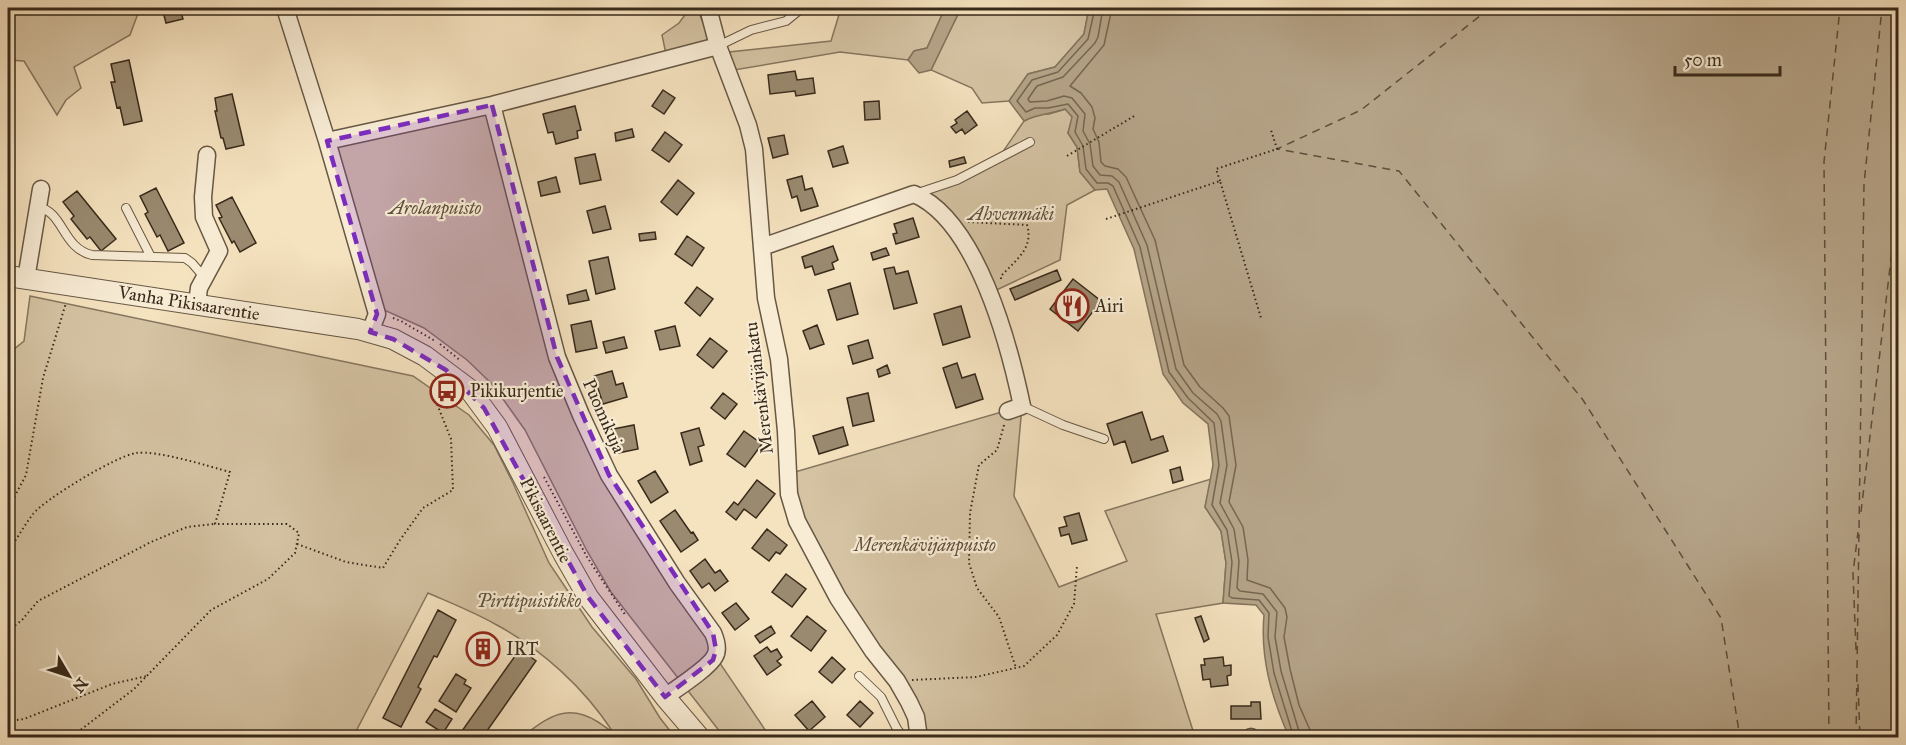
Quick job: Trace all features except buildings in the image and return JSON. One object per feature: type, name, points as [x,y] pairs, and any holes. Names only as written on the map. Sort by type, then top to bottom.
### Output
[{"type":"street","points":[[285,8],[327,141],[377,314],[370,333]]},
{"type":"street","name":"Merenkävijänkatu","points":[[708,8],[718,46],[748,125],[754,149],[766,298],[779,359],[789,494],[797,522],[838,597],[873,651],[897,681],[916,717],[919,738]]},
{"type":"street","points":[[327,141],[492,105],[718,46]]},
{"type":"street","name":"Puomikuja","points":[[492,105],[557,357],[581,416],[609,475],[677,583],[713,633],[716,642],[712,660],[665,697]]},
{"type":"street","points":[[197,304],[199,288],[219,251],[204,217],[203,197],[207,155]]},
{"type":"street","points":[[17,277],[38,207],[41,189]]},
{"type":"street","points":[[762,246],[914,194],[929,202],[948,219],[965,244],[984,283],[1011,358],[1015,409]]},
{"type":"street","name":"Vanha Pikisaarentie","points":[[17,277],[358,329],[370,333]]},
{"type":"street","name":"Pikisaarentie","points":[[370,333],[393,339],[425,356],[446,370],[474,395],[497,427],[562,553],[588,597],[665,697],[700,738]]},
{"type":"lane","points":[[718,46],[751,30],[786,21],[802,8]]},
{"type":"lane","points":[[914,194],[957,180],[1030,142]]},
{"type":"lane","points":[[38,207],[52,213],[75,247],[82,253],[185,258],[192,262],[204,277]]},
{"type":"lane","points":[[126,208],[151,257]]},
{"type":"lane","points":[[1015,409],[1104,439]]},
{"type":"lane","points":[[860,676],[880,697],[904,738]]},
{"type":"path","points":[[1067,156],[1136,115]]},
{"type":"path","points":[[1261,318],[1215,169],[1278,150],[1271,130]]},
{"type":"path","points":[[1107,219],[1220,181]]},
{"type":"path","points":[[948,219],[1027,225],[1030,234],[1025,250],[1001,276],[1000,286]]},
{"type":"path","points":[[8,509],[26,475],[44,378],[71,286]]},
{"type":"path","points":[[377,314],[401,321],[423,333],[467,365]]},
{"type":"path","points":[[297,544],[346,562],[383,568],[423,508],[453,490],[451,439],[431,389]]},
{"type":"path","points":[[1015,409],[997,450],[979,465],[970,513],[969,562],[977,588],[999,617],[1016,668]]},
{"type":"path","points":[[8,552],[34,512],[111,462],[136,453],[166,456],[230,472],[215,524]]},
{"type":"path","points":[[540,470],[587,557],[631,624]]},
{"type":"path","points":[[8,632],[38,601],[151,542],[187,528],[215,524],[287,524],[298,533],[295,553],[268,579],[211,610],[127,695],[70,738]]},
{"type":"path","points":[[897,681],[976,677],[1023,666],[1057,635],[1074,604],[1077,567]]},
{"type":"path","points":[[8,721],[24,719],[112,684],[148,675]]},
{"type":"highlighted area","points":[[492,105],[557,357],[609,475],[713,633],[716,650],[713,660],[665,697],[588,597],[484,408],[446,370],[393,339],[370,332],[377,314],[327,141]]},
{"type":"green space","points":[[8,8],[140,8],[130,35],[74,67],[81,88],[66,100],[57,115],[24,61],[8,60]]},
{"type":"green space","points":[[690,8],[697,8],[710,40],[667,59],[662,35],[679,23]]},
{"type":"green space","points":[[841,8],[945,8],[927,48],[914,51],[908,60],[840,52],[728,71],[720,53],[831,41]]},
{"type":"green space","points":[[961,8],[1089,8],[1084,34],[1055,67],[1028,74],[1009,101],[982,103],[972,88],[931,70]]},
{"type":"green space","name":"Ahvenmäki","points":[[1066,109],[1073,117],[1068,133],[1077,147],[1080,172],[1095,190],[1067,205],[1060,260],[988,294],[965,244],[921,197],[998,159],[1024,121],[1036,114],[1049,114]]},
{"type":"green space","name":"Arolanpuisto","points":[[489,113],[554,360],[701,622],[715,656],[770,737],[724,737],[611,592],[587,551],[525,430],[493,385],[467,360],[424,328],[384,310],[336,151],[339,145]]},
{"type":"green space","name":"Pirttipuistikko","points":[[30,296],[413,376],[469,415],[494,445],[549,563],[592,627],[636,679],[660,718],[675,737],[522,737],[549,719],[566,713],[587,716],[613,732],[575,685],[529,645],[487,620],[428,593],[353,737],[8,737],[8,354],[24,341]]},
{"type":"green space","name":"Merenkävijänpuisto","points":[[1022,406],[1014,496],[1059,587],[1127,561],[1105,511],[1211,479],[1205,507],[1221,531],[1226,563],[1223,603],[1156,614],[1195,737],[919,737],[916,717],[818,562],[788,474]]},
{"type":"water","points":[[945,8],[961,8],[931,70],[919,73],[908,60],[914,51],[927,48]]},
{"type":"water","points":[[1089,8],[1898,8],[1898,737],[1289,737],[1277,708],[1269,678],[1264,647],[1264,615],[1256,605],[1223,603],[1226,563],[1221,531],[1205,507],[1213,465],[1208,424],[1183,403],[1163,374],[1134,249],[1107,189],[1095,190],[1080,172],[1077,147],[1068,133],[1072,117],[1065,109],[1024,121],[1009,101],[1028,74],[1055,67],[1084,34]]},
{"type":"ferry route","points":[[1490,8],[1361,110],[1277,149],[1399,171],[1583,400],[1721,618],[1740,738]]},
{"type":"ferry route","points":[[1829,738],[1824,162],[1840,8]]},
{"type":"ferry route","points":[[1856,738],[1864,184],[1882,8]]},
{"type":"ferry route","points":[[1861,512],[1898,200]]},
{"type":"ferry route","points":[[1856,650],[1853,573],[1858,532]]},
{"type":"ferry route","points":[[1893,738],[1898,623]]},
{"type":"ferry route","points":[[1858,684],[1860,738]]},
{"type":"place","name":"Airi","points":[[1072,306]]},
{"type":"place","name":"Pikikurjentie","points":[[447,391]]},
{"type":"place","name":"IRT","points":[[483,649]]}]
